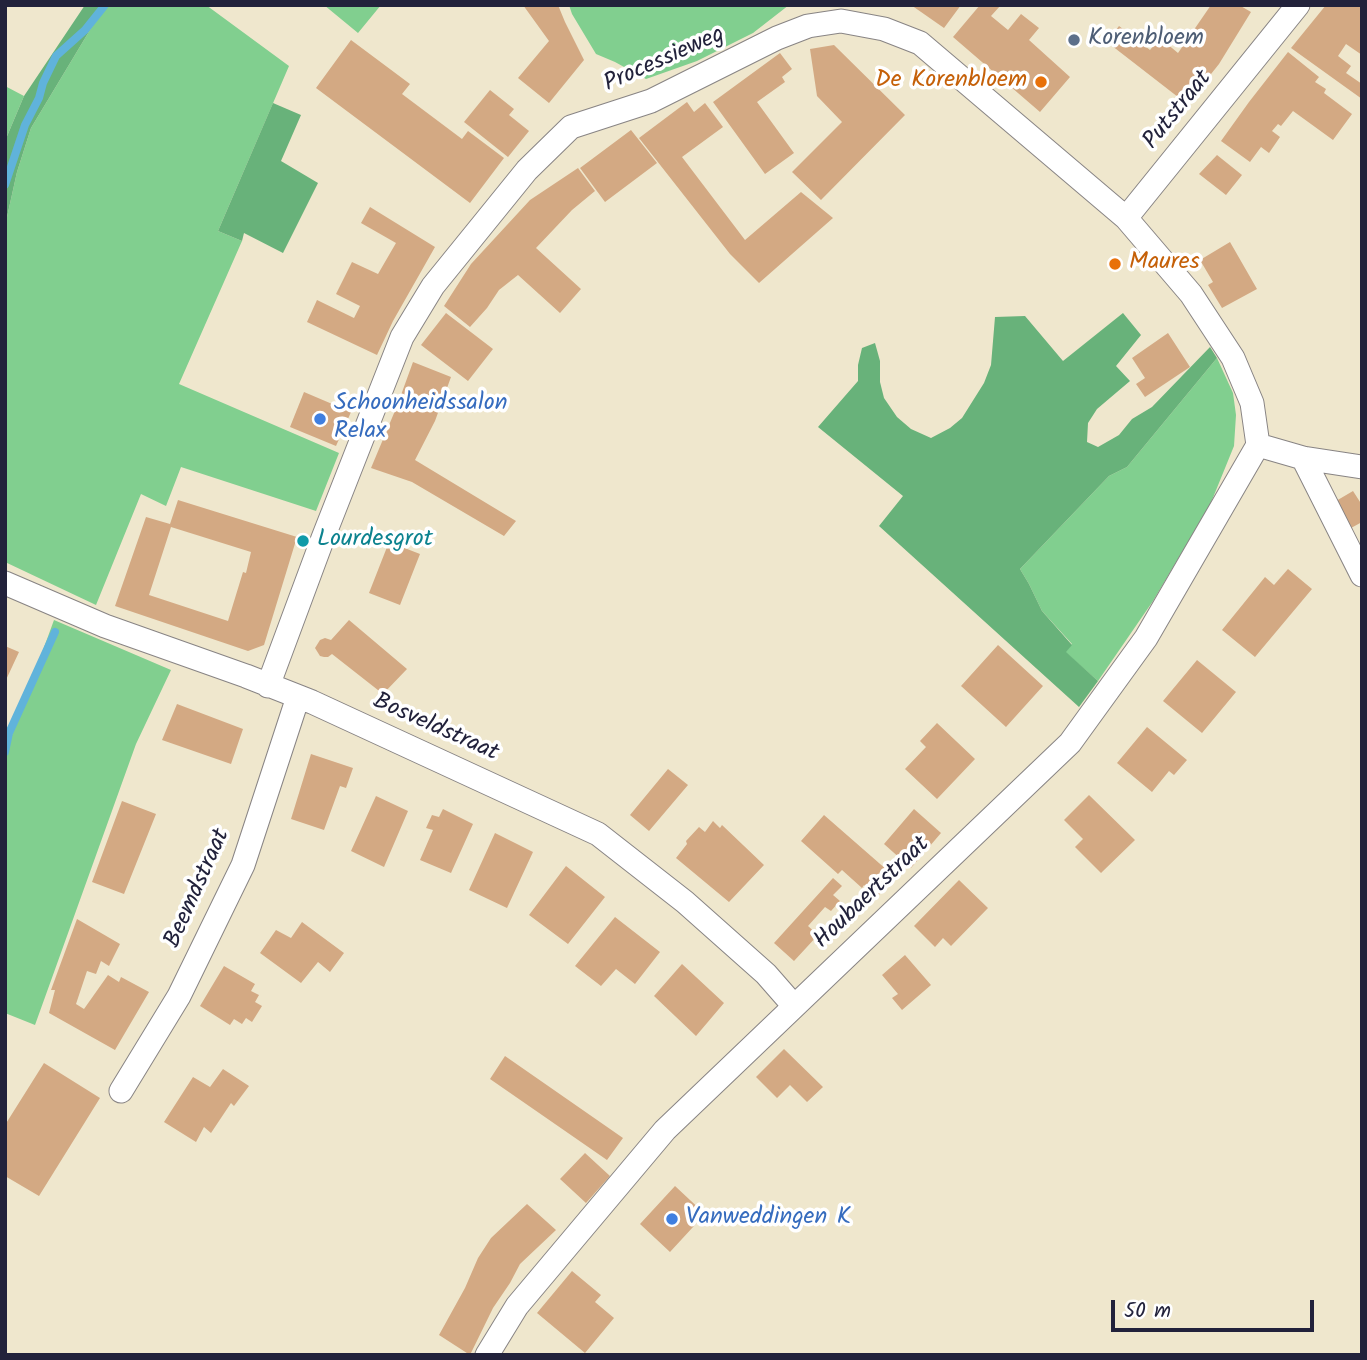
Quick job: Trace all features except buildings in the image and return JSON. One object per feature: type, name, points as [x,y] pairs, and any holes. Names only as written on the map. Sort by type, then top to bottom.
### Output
[{"type":"street","name":"Putstraat","points":[[1126,218],[1298,5]]},
{"type":"street","name":"Processieweg","points":[[268,686],[402,337],[433,286],[527,170],[571,127],[651,101],[777,38],[839,13],[920,43],[1126,218],[1192,294],[1233,358],[1252,403],[1258,445]]},
{"type":"street","points":[[1258,445],[1303,458],[1362,467]]},
{"type":"street","name":"Houbaertstraat","points":[[487,1355],[517,1306],[665,1130],[1070,743],[1146,638],[1258,445]]},
{"type":"street","points":[[1303,458],[1362,575]]},
{"type":"street","name":"Bosveldstraat","points":[[5,583],[105,626],[298,697],[598,834],[685,902],[766,974],[794,1006]]},
{"type":"street","name":"Beemdstraat","points":[[121,1091],[179,996],[243,865],[298,697]]},
{"type":"green space","points":[[85,5],[105,5],[31,128],[17,172],[5,226],[5,141],[24,96]]},
{"type":"green space","points":[[105,5],[206,5],[289,66],[218,231],[242,241],[179,384],[339,453],[316,511],[181,467],[166,506],[141,494],[96,605],[5,562],[5,226],[17,172],[31,128]]},
{"type":"green space","points":[[324,5],[381,5],[358,33]]},
{"type":"green space","points":[[569,5],[789,5],[753,33],[697,61],[646,79],[596,54]]},
{"type":"green space","points":[[5,86],[24,96],[5,141]]},
{"type":"green space","points":[[273,103],[301,115],[281,161],[318,183],[283,253],[244,233],[242,241],[218,231]]},
{"type":"green space","points":[[1123,313],[1141,335],[1116,366],[1130,381],[1097,409],[1088,423],[1087,442],[1098,447],[1119,435],[1132,419],[1152,407],[1210,347],[1217,358],[1127,467],[1109,476],[1020,569],[1042,611],[1072,645],[1066,652],[1098,681],[1079,707],[879,526],[903,496],[818,427],[858,381],[862,348],[875,343],[884,398],[897,417],[911,429],[931,438],[962,418],[984,383],[991,365],[995,317],[1025,316],[1063,361]]},
{"type":"green space","points":[[1217,358],[1233,393],[1236,415],[1234,446],[1210,505],[1153,601],[1098,681],[1065,652],[1072,644],[1042,611],[1020,569],[1109,476],[1127,467]]},
{"type":"green space","points":[[54,620],[171,670],[136,744],[35,1025],[5,1013],[5,754]]},
{"type":"waterway","points":[[5,185],[25,125],[56,56],[85,30],[105,5]]},
{"type":"waterway","points":[[5,752],[9,733],[55,632]]},
{"type":"place","name":"Korenbloem","points":[[1074,40]]},
{"type":"place","name":"De Korenbloem","points":[[1041,82]]},
{"type":"place","name":"Maures","points":[[1115,264]]},
{"type":"place","name":"Schoonheidssalon Relax","points":[[320,419]]},
{"type":"place","name":"Lourdesgrot","points":[[303,541]]},
{"type":"place","name":"Vanweddingen K","points":[[672,1219]]}]
